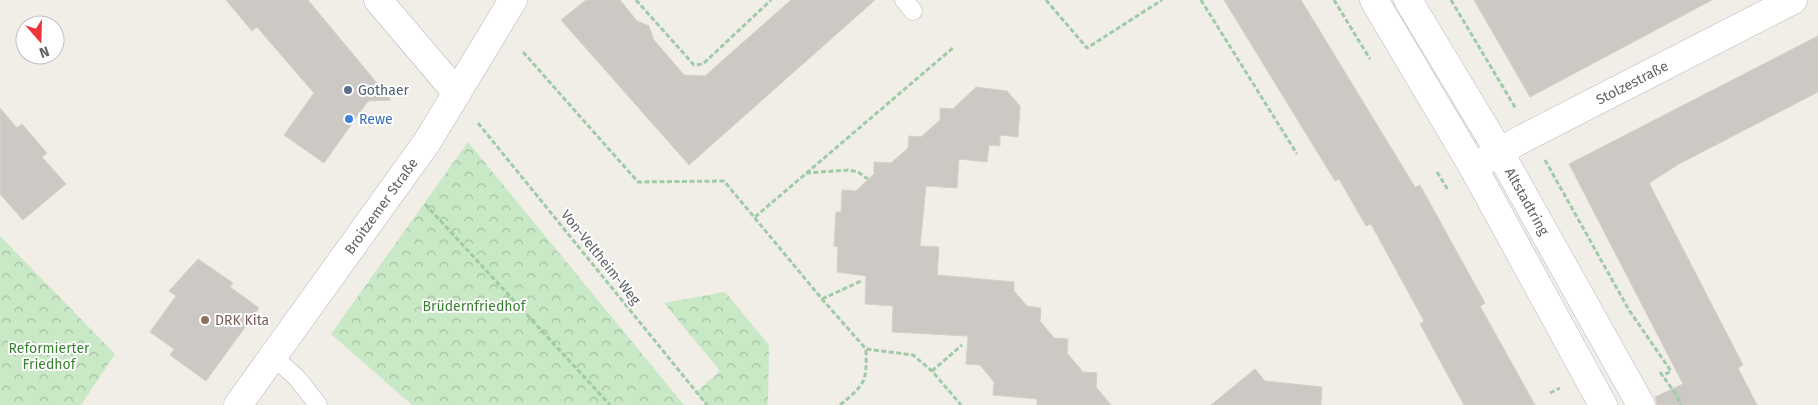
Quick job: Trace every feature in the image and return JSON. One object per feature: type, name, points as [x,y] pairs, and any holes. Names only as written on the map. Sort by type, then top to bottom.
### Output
[{"type":"street","points":[[378,0],[457,93]]},
{"type":"street","name":"Broitzemer Straße","points":[[238,405],[427,142],[512,0]]},
{"type":"street","points":[[1374,0],[1474,167],[1603,405]]},
{"type":"street","name":"Altstadtring","points":[[1408,0],[1500,153],[1641,405]]},
{"type":"street","name":"Stolzestraße","points":[[1474,167],[1524,138],[1792,0]]},
{"type":"lane","points":[[273,356],[298,379],[318,405]]},
{"type":"path","points":[[636,0],[694,65],[703,64],[771,0]]},
{"type":"path","points":[[1046,0],[1087,48],[1162,0]]},
{"type":"path","points":[[1201,0],[1297,154]]},
{"type":"path","points":[[1334,0],[1374,65]]},
{"type":"path","points":[[1451,0],[1518,113]]},
{"type":"path","points":[[754,217],[954,47]]},
{"type":"path","points":[[522,52],[638,182],[724,180],[822,299],[866,349],[866,373],[863,381],[859,389],[840,405]]},
{"type":"path","name":"Von-Veltheim-Weg","points":[[478,123],[707,405]]},
{"type":"path","points":[[1544,159],[1629,310],[1671,371],[1663,375]]},
{"type":"path","points":[[1435,168],[1449,192]]},
{"type":"path","points":[[806,173],[849,170],[858,172],[868,179]]},
{"type":"path","points":[[425,204],[610,405]]},
{"type":"path","points":[[822,299],[861,281]]},
{"type":"path","points":[[932,371],[962,345]]},
{"type":"path","points":[[866,349],[913,355],[932,371],[961,405]]},
{"type":"path","points":[[1550,394],[1559,389]]},
{"type":"green space","name":"Brüdernfriedhof","points":[[468,142],[684,405],[412,405],[331,334]]},
{"type":"green space","name":"Reformierter Friedhof","points":[[0,236],[115,354],[81,405],[0,405]]},
{"type":"green space","points":[[725,292],[769,345],[768,405],[707,405],[696,392],[720,371],[664,303]]},
{"type":"building","points":[[226,0],[308,0],[391,100],[368,101],[324,163],[284,135],[314,93],[257,27],[252,31]]},
{"type":"building","points":[[586,0],[620,0],[637,21],[649,26],[654,40],[684,75],[705,76],[791,0],[875,0],[689,165],[561,20]]},
{"type":"building","points":[[1224,0],[1301,0],[1415,187],[1420,185],[1485,303],[1480,306],[1535,405],[1464,405],[1420,324],[1424,321],[1371,224],[1366,226],[1339,179],[1335,181]]},
{"type":"building","points":[[1474,0],[1712,0],[1530,97]]},
{"type":"building","points":[[1818,36],[1818,92],[1679,164],[1649,183],[1743,365],[1738,368],[1757,405],[1657,405],[1655,397],[1683,384],[1569,164]]},
{"type":"building","points":[[976,87],[1007,91],[1020,106],[1018,137],[1000,135],[1000,146],[989,145],[987,162],[959,159],[957,188],[926,186],[920,246],[939,247],[937,275],[1014,282],[1014,291],[1027,306],[1041,308],[1040,321],[1054,338],[1068,339],[1067,353],[1083,372],[1097,373],[1096,387],[1111,405],[1037,405],[1037,399],[993,395],[994,382],[980,365],[966,364],[968,336],[892,332],[893,306],[865,304],[866,276],[837,272],[838,247],[834,246],[836,212],[841,212],[842,190],[856,191],[874,174],[874,162],[891,163],[908,148],[909,136],[921,137],[940,120],[940,108],[953,109]]},
{"type":"building","points":[[0,108],[17,128],[22,124],[47,153],[42,157],[66,184],[23,220],[0,194]]},
{"type":"building","name":"DRK Kita","points":[[198,259],[233,283],[230,287],[259,308],[206,381],[170,355],[174,349],[150,332],[176,296],[169,291]]},
{"type":"building","points":[[1255,369],[1265,381],[1322,387],[1321,405],[1211,405]]},
{"type":"place","name":"Gothaer","points":[[348,90]]},
{"type":"place","name":"Rewe","points":[[349,119]]},
{"type":"place","name":"DRK Kita","points":[[205,320]]}]
